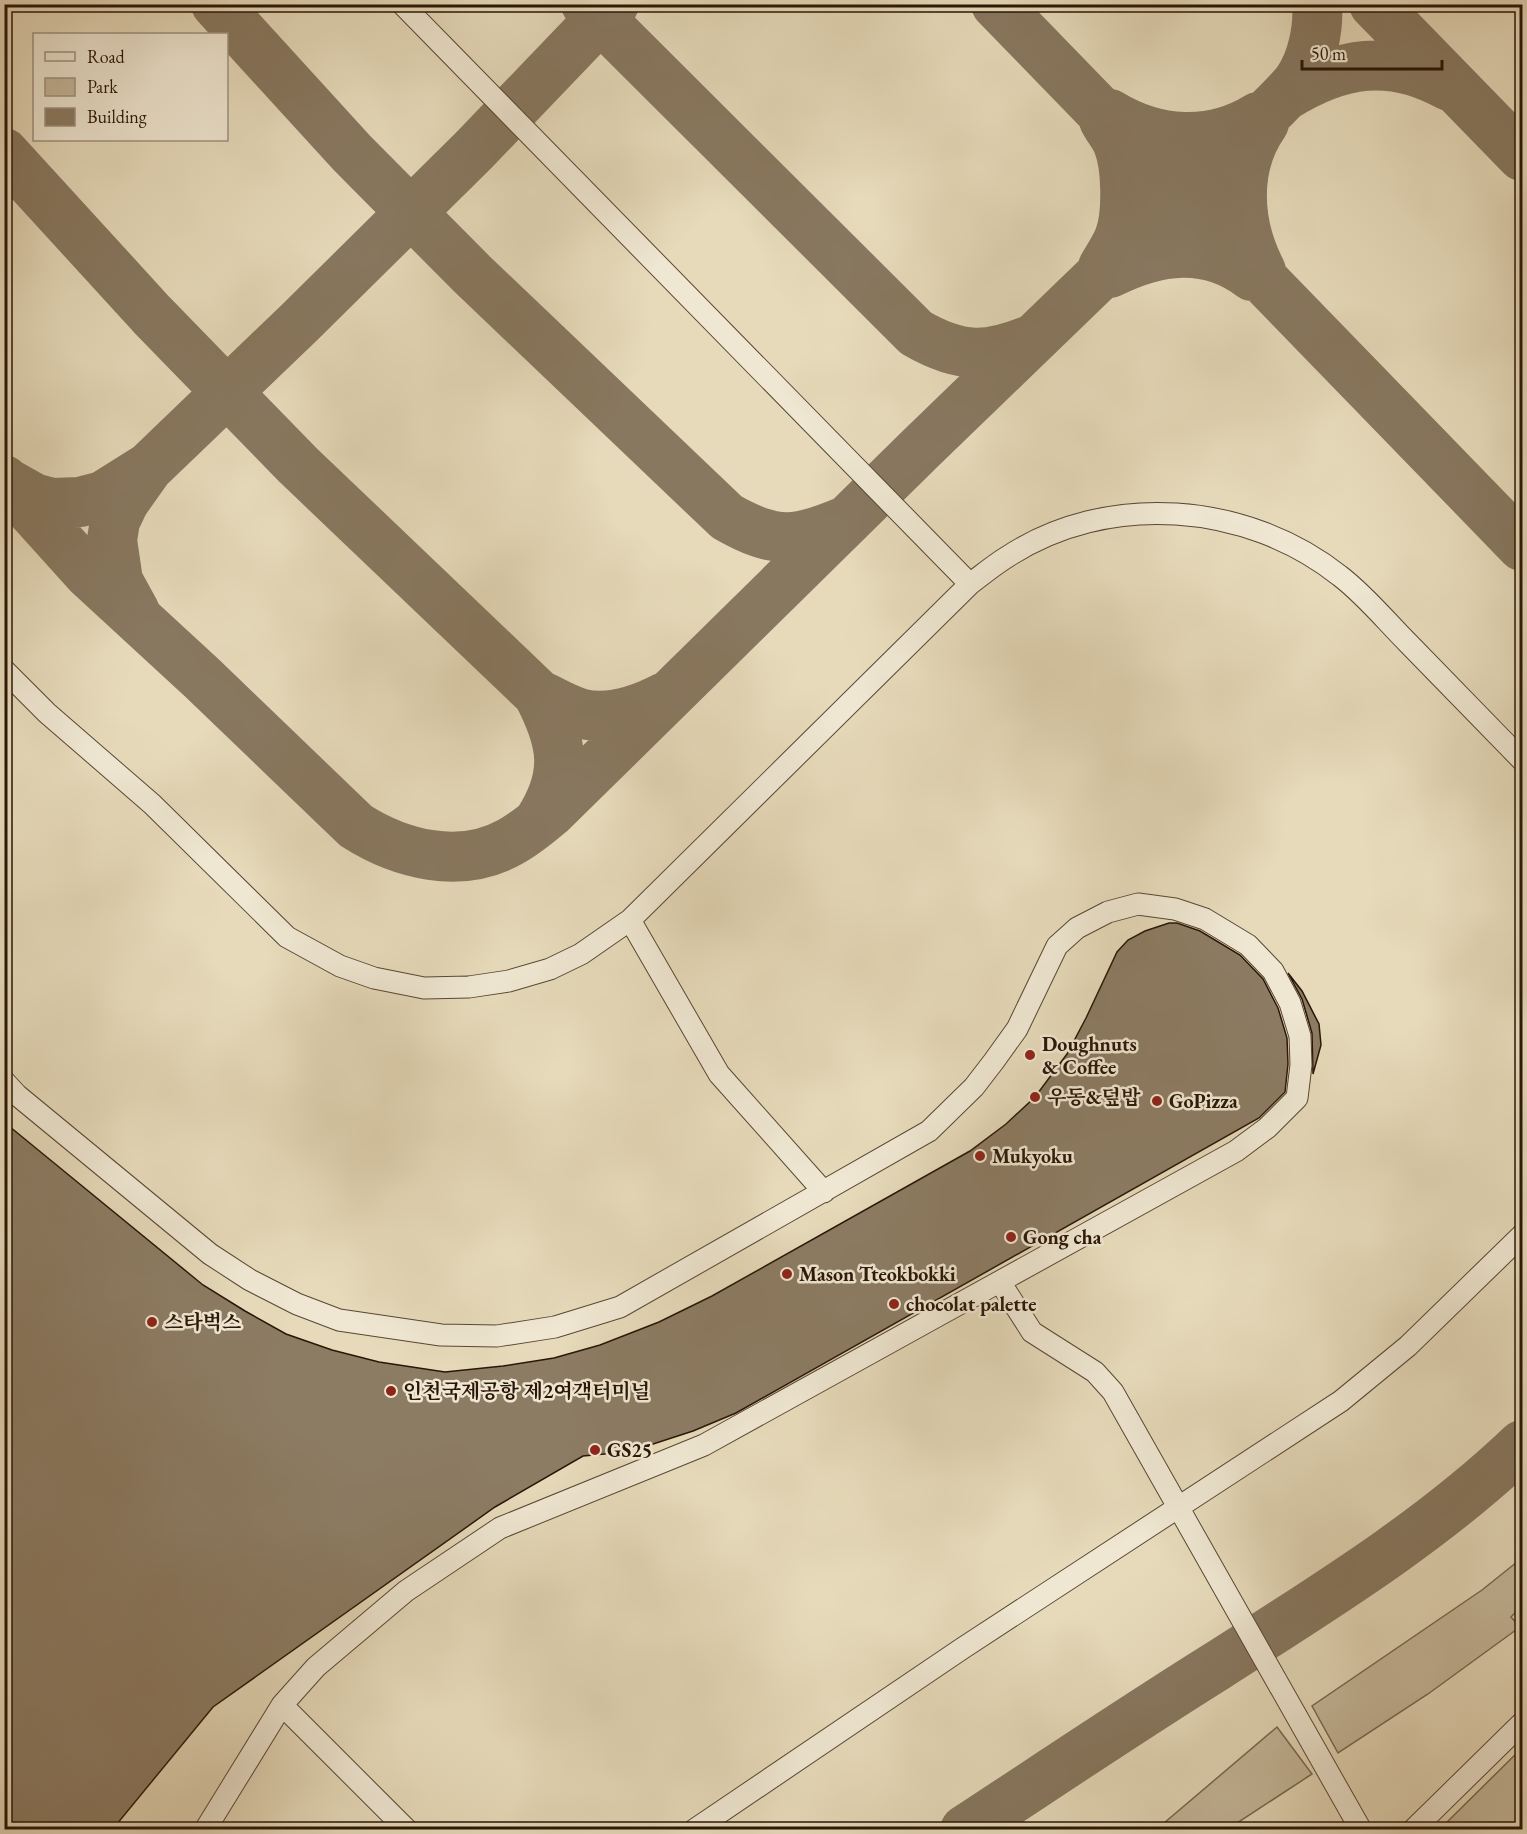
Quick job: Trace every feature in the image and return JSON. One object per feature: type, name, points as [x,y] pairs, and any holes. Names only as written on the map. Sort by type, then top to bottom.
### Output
[{"type":"lane","points":[[402,4],[970,584]]},
{"type":"lane","points":[[4,670],[46,713],[152,804],[287,937],[340,966],[374,978],[424,988],[469,987],[509,981],[550,969],[581,954],[630,920],[970,584],[1017,551],[1045,537],[1092,522],[1131,514],[1169,513],[1211,517],[1244,526],[1289,544],[1340,576],[1522,760]]},
{"type":"lane","points":[[4,1081],[164,1217],[210,1254],[250,1280],[297,1304],[339,1320],[441,1335],[497,1336],[555,1327],[620,1307],[929,1131],[974,1087],[1017,1029],[1058,946],[1077,928],[1108,912],[1138,904],[1176,909],[1205,919],[1248,945],[1273,971],[1290,1003],[1300,1036],[1301,1065],[1297,1098],[1267,1128],[1236,1150],[704,1445],[500,1528],[406,1591],[316,1667],[282,1705],[205,1830]]},
{"type":"lane","points":[[630,920],[719,1074],[824,1192]]},
{"type":"lane","points":[[694,1830],[963,1648],[1341,1401],[1408,1346],[1522,1235]]},
{"type":"lane","points":[[1000,1282],[1032,1332],[1095,1372],[1113,1392],[1361,1830]]},
{"type":"lane","points":[[282,1705],[407,1830]]},
{"type":"lane","points":[[1413,1830],[1522,1723]]},
{"type":"green space","points":[[1522,1558],[1522,1612],[1519,1609],[1511,1617],[1520,1627],[1428,1694],[1338,1753],[1312,1706],[1482,1590]]},
{"type":"green space","points":[[1277,1727],[1312,1774],[1228,1829],[1157,1829]]},
{"type":"green space","points":[[1522,1748],[1522,1829],[1440,1829]]},
{"type":"building","name":"인천국제공항 제2여객터미널","points":[[1169,923],[1177,923],[1200,931],[1240,955],[1263,979],[1278,1008],[1287,1038],[1288,1064],[1285,1092],[1259,1118],[736,1413],[693,1431],[650,1445],[615,1453],[583,1456],[495,1507],[213,1707],[112,1830],[4,1830],[4,1122],[203,1285],[286,1334],[332,1350],[379,1362],[445,1372],[554,1358],[600,1345],[659,1322],[712,1296],[970,1151],[1006,1124],[1035,1097],[1067,1054],[1117,952],[1128,940],[1145,931]]},
{"type":"building","points":[[1288,973],[1302,991],[1319,1024],[1321,1045],[1313,1074],[1312,1033],[1302,999]]},
{"type":"taxiway","points":[[216,4],[352,153],[472,274],[727,517],[759,532],[787,537],[814,533],[848,520]]},
{"type":"taxiway","points":[[586,4],[916,333],[947,348],[975,353],[1003,349],[1035,338]]},
{"type":"taxiway","points":[[135,612],[118,581],[112,540],[115,521],[124,502],[148,468],[474,150],[614,4]]},
{"type":"taxiway","points":[[996,4],[1522,546]]},
{"type":"taxiway","points":[[4,480],[88,573],[202,678],[356,826],[392,844],[431,855],[451,857],[491,850],[510,842],[551,812],[920,449],[1281,100],[1298,81],[1311,54],[1316,34],[1317,4]]},
{"type":"taxiway","points":[[1374,4],[1522,156]]},
{"type":"taxiway","points":[[1285,96],[1326,75],[1366,66],[1406,69],[1449,86]]},
{"type":"taxiway","points":[[1110,114],[1146,130],[1184,137],[1222,133],[1258,117]]},
{"type":"taxiway","points":[[1103,267],[1122,229],[1125,191],[1121,153],[1117,141],[1104,120]]},
{"type":"taxiway","points":[[1261,271],[1247,235],[1242,196],[1247,158],[1264,123]]},
{"type":"taxiway","points":[[4,153],[152,315],[298,465],[538,694],[571,710],[593,716],[625,713],[665,697]]},
{"type":"taxiway","points":[[1110,273],[1146,259],[1164,254],[1182,253],[1218,258],[1252,276]]},
{"type":"taxiway","points":[[9,484],[34,498],[52,503],[80,502],[103,496],[146,469]]},
{"type":"taxiway","points":[[538,694],[553,727],[559,758],[555,788],[539,821]]},
{"type":"taxiway","points":[[965,1830],[1375,1563],[1451,1507],[1522,1445]]},
{"type":"place","name":"Doughnuts & Coffee","points":[[1030,1055]]},
{"type":"place","name":"우동&덮밥","points":[[1035,1097]]},
{"type":"place","name":"GoPizza","points":[[1157,1101]]},
{"type":"place","name":"Mukyoku","points":[[980,1156]]},
{"type":"place","name":"Gong cha","points":[[1011,1237]]},
{"type":"place","name":"Mason Tteokbokki","points":[[787,1274]]},
{"type":"place","name":"chocolat palette","points":[[894,1304]]},
{"type":"place","name":"스타벅스","points":[[152,1322]]},
{"type":"place","name":"인천국제공항 제2여객터미널","points":[[391,1391]]},
{"type":"place","name":"GS25","points":[[595,1450]]}]
